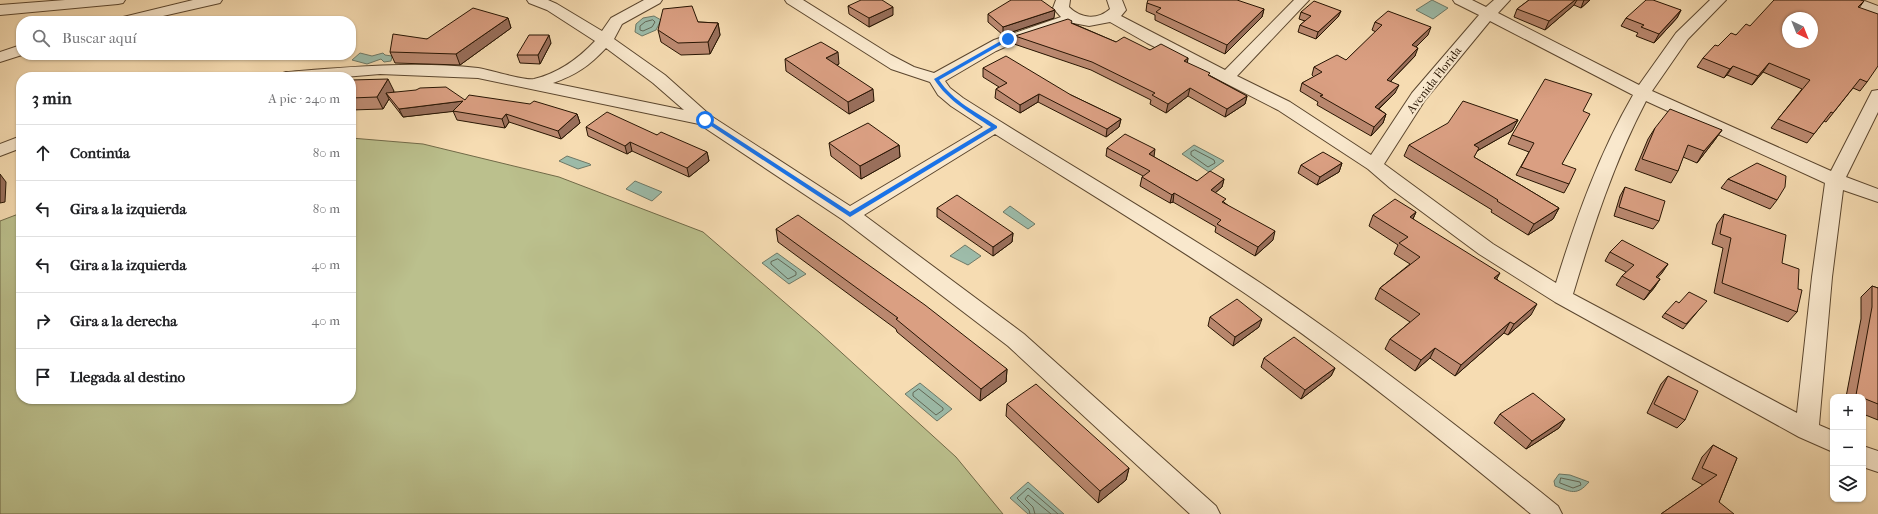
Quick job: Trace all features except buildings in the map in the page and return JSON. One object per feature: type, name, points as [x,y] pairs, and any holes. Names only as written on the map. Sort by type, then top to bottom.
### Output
[{"type":"street","points":[[7,10],[118,0]]},
{"type":"street","points":[[157,12],[180,0]]},
{"type":"street","points":[[142,16],[215,0]]},
{"type":"street","points":[[534,0],[552,7],[605,40],[659,79],[705,120],[850,215],[1016,340],[1207,514]]},
{"type":"street","points":[[533,86],[565,73],[585,60],[605,40],[616,21],[656,0]]},
{"type":"street","points":[[792,0],[829,21],[898,67],[916,75],[936,79],[1008,39],[1062,24],[1072,17]]},
{"type":"street","points":[[1062,0],[1061,8],[1065,13],[1072,17],[1093,21],[1113,8],[1153,40],[1228,76],[1284,106],[1374,166],[1486,249],[1562,297],[1807,430],[1830,441]]},
{"type":"street","points":[[1228,76],[1302,0]]},
{"type":"street","points":[[1460,0],[1643,93],[1835,180],[1878,196]]},
{"type":"street","name":"Avenida Florida","points":[[1374,166],[1418,97],[1487,15],[1503,0]]},
{"type":"street","points":[[1562,297],[1579,239],[1600,182],[1619,137],[1660,64],[1683,35],[1720,0]]},
{"type":"street","points":[[1848,0],[1878,11]]},
{"type":"street","points":[[7,10],[26,16]]},
{"type":"street","points":[[345,72],[380,69],[478,73],[533,86],[705,120]]},
{"type":"street","points":[[936,79],[944,91],[957,102],[1160,229],[1293,316],[1452,435],[1549,514]]},
{"type":"street","points":[[1807,430],[1822,277],[1835,180],[1878,95]]},
{"type":"street","points":[[850,215],[995,127]]},
{"type":"street","points":[[0,150],[16,144]]},
{"type":"street","points":[[1866,457],[1878,462]]},
{"type":"green space","points":[[356,138],[423,144],[559,177],[703,232],[820,333],[956,457],[1003,514],[0,514],[0,221],[16,215],[16,404],[356,404]]},
{"type":"water","points":[[1432,0],[1448,8],[1433,19],[1416,10]]},
{"type":"water","points":[[654,16],[661,20],[656,30],[642,36],[635,32],[636,24],[643,18]]},
{"type":"water","points":[[360,53],[372,56],[383,53],[385,55],[392,56],[391,61],[384,62],[381,59],[367,64],[352,60],[356,60],[356,56]]},
{"type":"water","points":[[1194,145],[1224,161],[1209,172],[1182,154]]},
{"type":"water","points":[[567,156],[591,165],[578,169],[559,161]]},
{"type":"water","points":[[635,181],[662,192],[652,201],[626,189]]},
{"type":"water","points":[[1010,206],[1035,224],[1028,229],[1003,212]]},
{"type":"water","points":[[965,245],[981,256],[968,265],[950,256]]},
{"type":"water","points":[[777,253],[806,274],[789,284],[762,263]]},
{"type":"water","points":[[920,383],[952,409],[937,421],[905,394]]},
{"type":"water","points":[[1559,474],[1570,475],[1589,482],[1577,491],[1570,491],[1555,486],[1554,481]]},
{"type":"water","points":[[1028,482],[1064,514],[1028,514],[1010,498]]},
{"type":"route","points":[[705,120],[850,215],[995,127],[957,102],[944,91],[936,79],[1008,39]]}]
